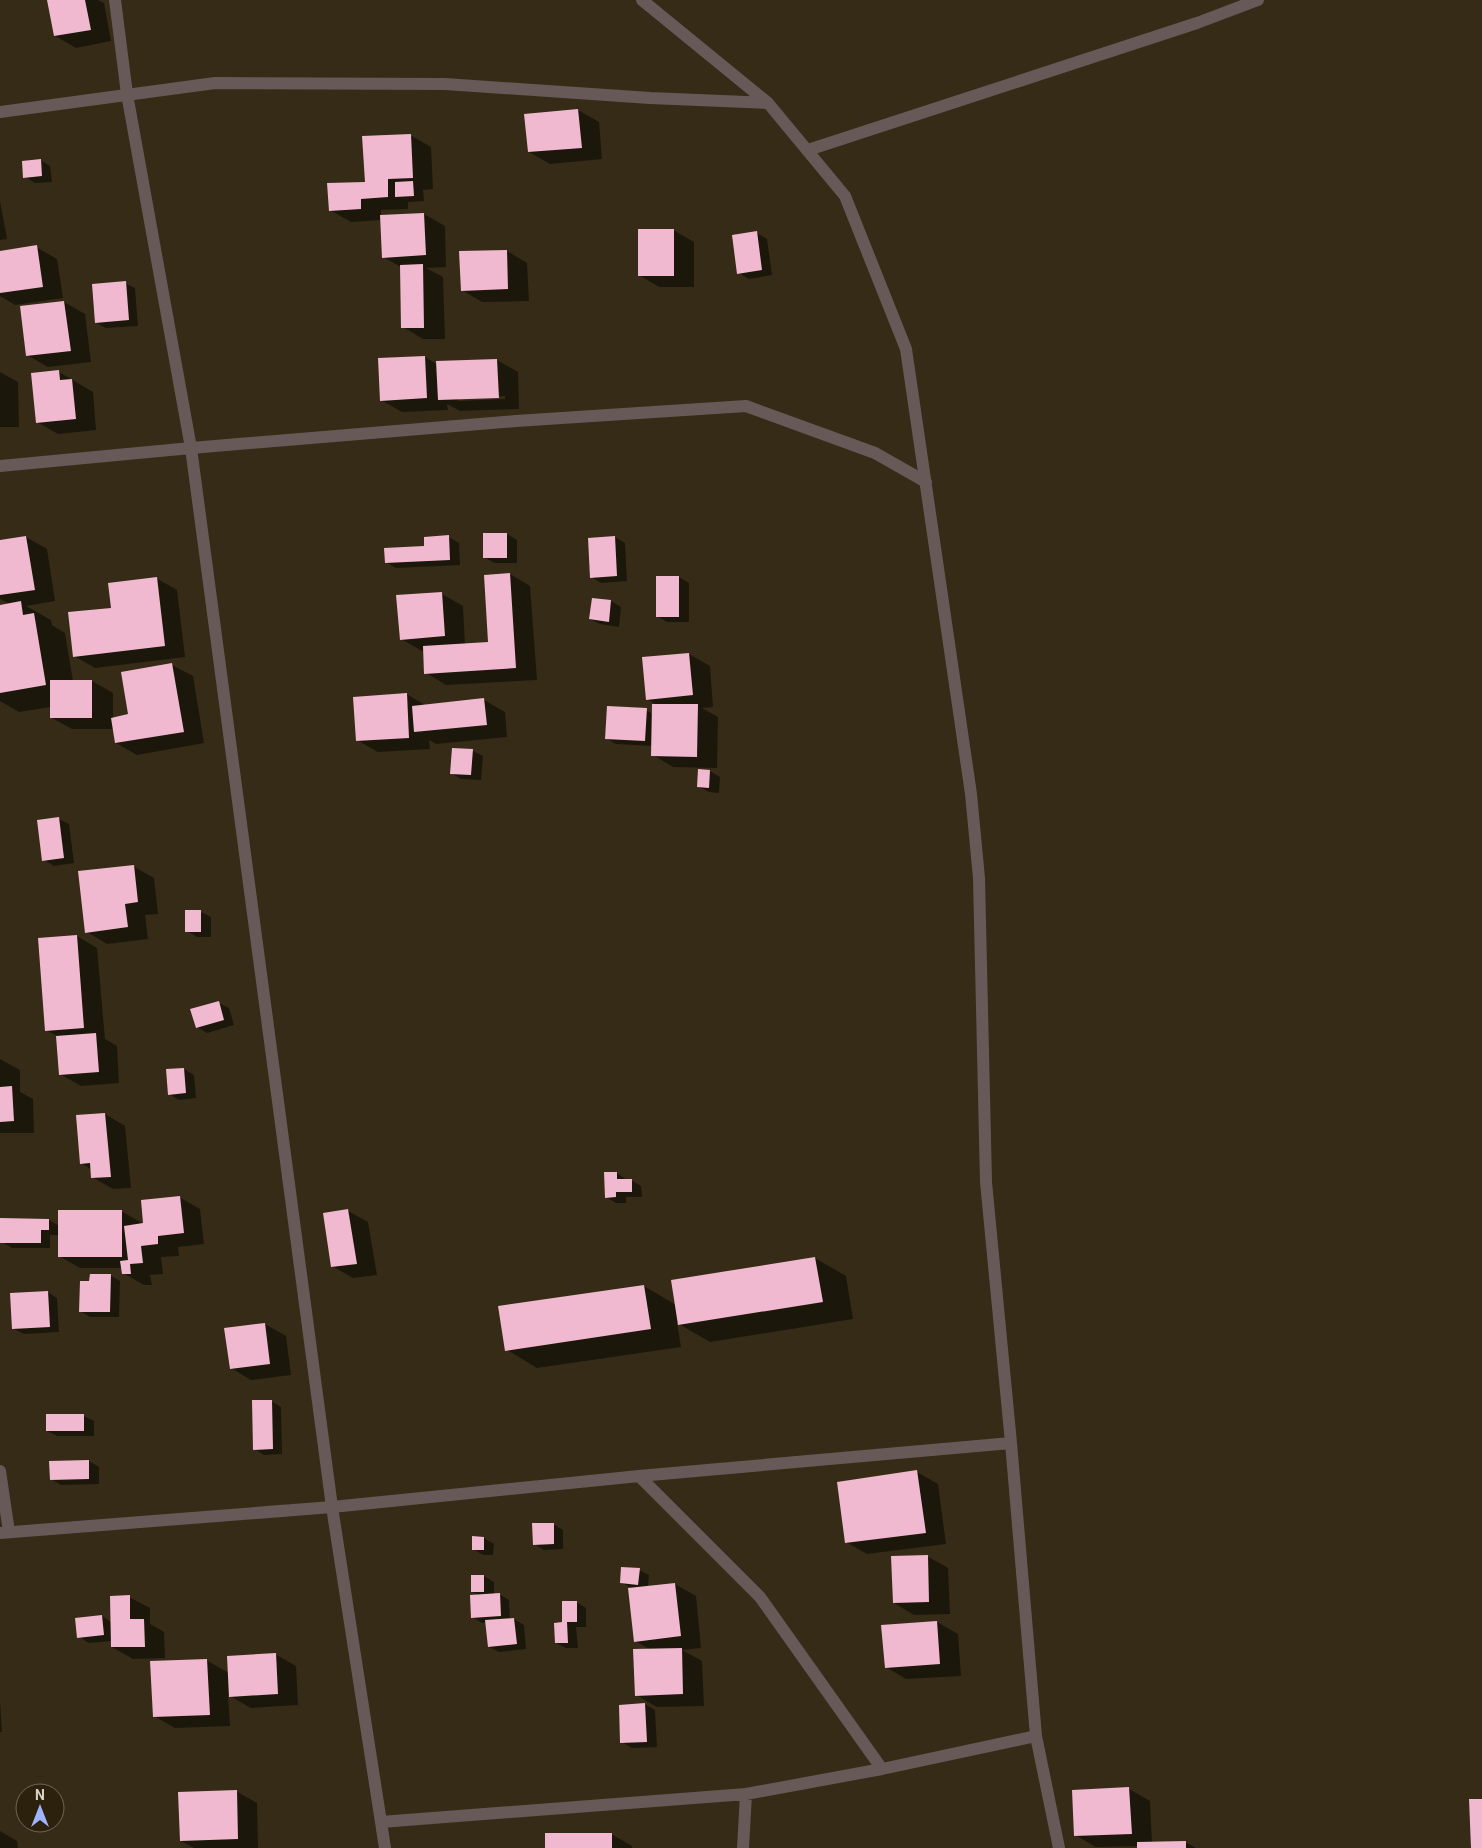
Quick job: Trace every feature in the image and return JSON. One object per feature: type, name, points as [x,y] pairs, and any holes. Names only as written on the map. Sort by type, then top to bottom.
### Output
[{"type":"street","points":[[115,0],[127,94],[191,448],[332,1507],[385,1848]]},
{"type":"street","points":[[642,0],[768,102],[845,196],[906,349],[971,794],[979,878],[986,1182],[1036,1736],[1059,1848]]},
{"type":"street","points":[[808,150],[1197,24],[1258,0]]},
{"type":"street","points":[[0,112],[215,83],[445,84],[650,98],[768,102]]},
{"type":"street","points":[[0,466],[516,421],[746,406],[875,454],[926,482]]},
{"type":"street","points":[[0,1472],[4,1532],[332,1507],[639,1476],[1011,1443]]},
{"type":"street","points":[[639,1476],[760,1597],[882,1769]]},
{"type":"street","points":[[381,1822],[746,1794],[882,1769],[1036,1736]]},
{"type":"street","points":[[743,1848],[746,1794]]},
{"type":"building","points":[[47,0],[85,0],[91,30],[54,36]]},
{"type":"building","points":[[578,109],[582,148],[528,152],[524,114]]},
{"type":"building","points":[[411,134],[413,178],[388,179],[388,197],[361,199],[361,209],[329,211],[327,183],[365,182],[362,136]]},
{"type":"building","points":[[41,159],[42,176],[23,178],[22,161]]},
{"type":"building","points":[[413,181],[414,196],[395,197],[395,182]]},
{"type":"building","points":[[424,213],[426,255],[382,258],[380,215]]},
{"type":"building","points":[[638,229],[674,229],[674,276],[638,276]]},
{"type":"building","points":[[757,231],[762,270],[737,274],[732,235]]},
{"type":"building","points":[[37,245],[43,287],[0,293],[0,251]]},
{"type":"building","points":[[507,250],[508,289],[461,291],[459,251]]},
{"type":"building","points":[[423,264],[424,328],[401,328],[400,265]]},
{"type":"building","points":[[126,281],[129,320],[95,323],[92,284]]},
{"type":"building","points":[[64,301],[71,351],[26,356],[20,306]]},
{"type":"building","points":[[425,356],[427,398],[380,401],[378,358]]},
{"type":"building","points":[[497,359],[499,398],[438,400],[436,361]]},
{"type":"building","points":[[59,370],[60,380],[72,379],[76,419],[36,423],[31,373]]},
{"type":"building","points":[[483,533],[507,533],[507,558],[483,558]]},
{"type":"building","points":[[449,535],[450,560],[385,563],[384,548],[424,546],[424,537]]},
{"type":"building","points":[[26,536],[35,590],[0,595],[0,540]]},
{"type":"building","points":[[615,536],[617,576],[590,578],[588,538]]},
{"type":"building","points":[[510,573],[516,668],[424,674],[423,646],[488,642],[484,575]]},
{"type":"building","points":[[656,576],[679,576],[679,617],[656,617]]},
{"type":"building","points":[[157,577],[165,646],[73,657],[68,612],[111,608],[108,583]]},
{"type":"building","points":[[442,592],[445,636],[400,640],[396,595]]},
{"type":"building","points":[[592,598],[611,600],[609,622],[589,619]]},
{"type":"building","points":[[21,601],[23,615],[34,613],[46,685],[0,693],[0,605]]},
{"type":"building","points":[[689,653],[693,695],[646,700],[642,657]]},
{"type":"building","points":[[172,663],[184,732],[115,743],[111,718],[128,714],[121,672]]},
{"type":"building","points":[[50,680],[92,680],[92,718],[50,718]]},
{"type":"building","points":[[407,693],[409,738],[356,741],[353,697]]},
{"type":"building","points":[[484,698],[487,725],[414,732],[412,706]]},
{"type":"building","points":[[652,704],[698,704],[697,757],[651,756]]},
{"type":"building","points":[[607,706],[647,708],[645,741],[605,739]]},
{"type":"building","points":[[452,748],[473,749],[471,775],[450,774]]},
{"type":"building","points":[[698,769],[710,770],[709,788],[697,787]]},
{"type":"building","points":[[59,817],[64,858],[42,861],[37,820]]},
{"type":"building","points":[[134,865],[138,902],[125,904],[128,927],[85,933],[78,871]]},
{"type":"building","points":[[185,910],[201,910],[201,932],[185,932]]},
{"type":"building","points":[[77,935],[84,1028],[45,1031],[38,938]]},
{"type":"building","points":[[219,1001],[224,1020],[196,1028],[190,1009]]},
{"type":"building","points":[[96,1033],[99,1072],[59,1075],[56,1036]]},
{"type":"building","points":[[184,1068],[186,1093],[168,1095],[166,1069]]},
{"type":"building","points":[[12,1086],[14,1121],[0,1122],[0,1087]]},
{"type":"building","points":[[105,1113],[111,1177],[91,1178],[90,1163],[80,1164],[76,1115]]},
{"type":"building","points":[[604,1172],[617,1172],[617,1179],[632,1179],[632,1192],[616,1192],[616,1197],[605,1198]]},
{"type":"building","points":[[180,1196],[184,1233],[158,1236],[158,1244],[141,1246],[143,1263],[130,1264],[131,1274],[122,1274],[120,1261],[128,1260],[124,1226],[143,1223],[141,1200]]},
{"type":"building","points":[[348,1209],[357,1264],[331,1267],[323,1213]]},
{"type":"building","points":[[58,1210],[122,1210],[122,1257],[58,1257]]},
{"type":"building","points":[[0,1218],[49,1219],[49,1230],[41,1230],[41,1243],[0,1243]]},
{"type":"building","points":[[815,1257],[823,1302],[678,1325],[671,1280]]},
{"type":"building","points":[[90,1274],[111,1274],[110,1312],[79,1312],[80,1281],[89,1281]]},
{"type":"building","points":[[644,1285],[651,1329],[505,1351],[498,1306]]},
{"type":"building","points":[[48,1291],[50,1327],[12,1329],[10,1293]]},
{"type":"building","points":[[265,1323],[270,1364],[230,1369],[224,1328]]},
{"type":"building","points":[[252,1400],[272,1400],[273,1449],[253,1450]]},
{"type":"building","points":[[46,1414],[84,1414],[84,1431],[46,1431]]},
{"type":"building","points":[[89,1460],[89,1479],[50,1480],[49,1461]]},
{"type":"building","points":[[917,1470],[926,1533],[845,1543],[837,1482]]},
{"type":"building","points":[[532,1523],[554,1523],[554,1544],[533,1545]]},
{"type":"building","points":[[472,1536],[484,1537],[484,1550],[472,1550]]},
{"type":"building","points":[[928,1555],[929,1602],[893,1603],[891,1556]]},
{"type":"building","points":[[621,1567],[640,1568],[638,1585],[620,1583]]},
{"type":"building","points":[[471,1575],[484,1575],[484,1592],[471,1592]]},
{"type":"building","points":[[675,1583],[681,1636],[634,1642],[628,1588]]},
{"type":"building","points":[[500,1593],[501,1616],[471,1618],[470,1595]]},
{"type":"building","points":[[130,1595],[130,1619],[144,1619],[145,1647],[111,1647],[110,1596]]},
{"type":"building","points":[[562,1601],[577,1601],[577,1622],[567,1622],[568,1643],[555,1643],[554,1623],[562,1622]]},
{"type":"building","points":[[102,1615],[104,1635],[77,1638],[75,1618]]},
{"type":"building","points":[[514,1618],[517,1644],[488,1647],[485,1620]]},
{"type":"building","points":[[937,1621],[940,1664],[885,1668],[881,1625]]},
{"type":"building","points":[[682,1648],[683,1694],[635,1696],[633,1649]]},
{"type":"building","points":[[276,1653],[278,1694],[229,1697],[227,1656]]},
{"type":"building","points":[[207,1659],[210,1715],[153,1717],[150,1661]]},
{"type":"building","points":[[645,1703],[647,1742],[620,1743],[619,1705]]},
{"type":"building","points":[[1129,1787],[1132,1834],[1074,1836],[1072,1790]]},
{"type":"building","points":[[237,1790],[238,1839],[180,1841],[178,1792]]},
{"type":"building","points":[[1469,1799],[1482,1799],[1482,1848],[1471,1848]]},
{"type":"building","points":[[545,1833],[612,1833],[612,1848],[545,1848]]},
{"type":"building","points":[[1186,1841],[1186,1848],[1137,1848],[1137,1842]]}]
